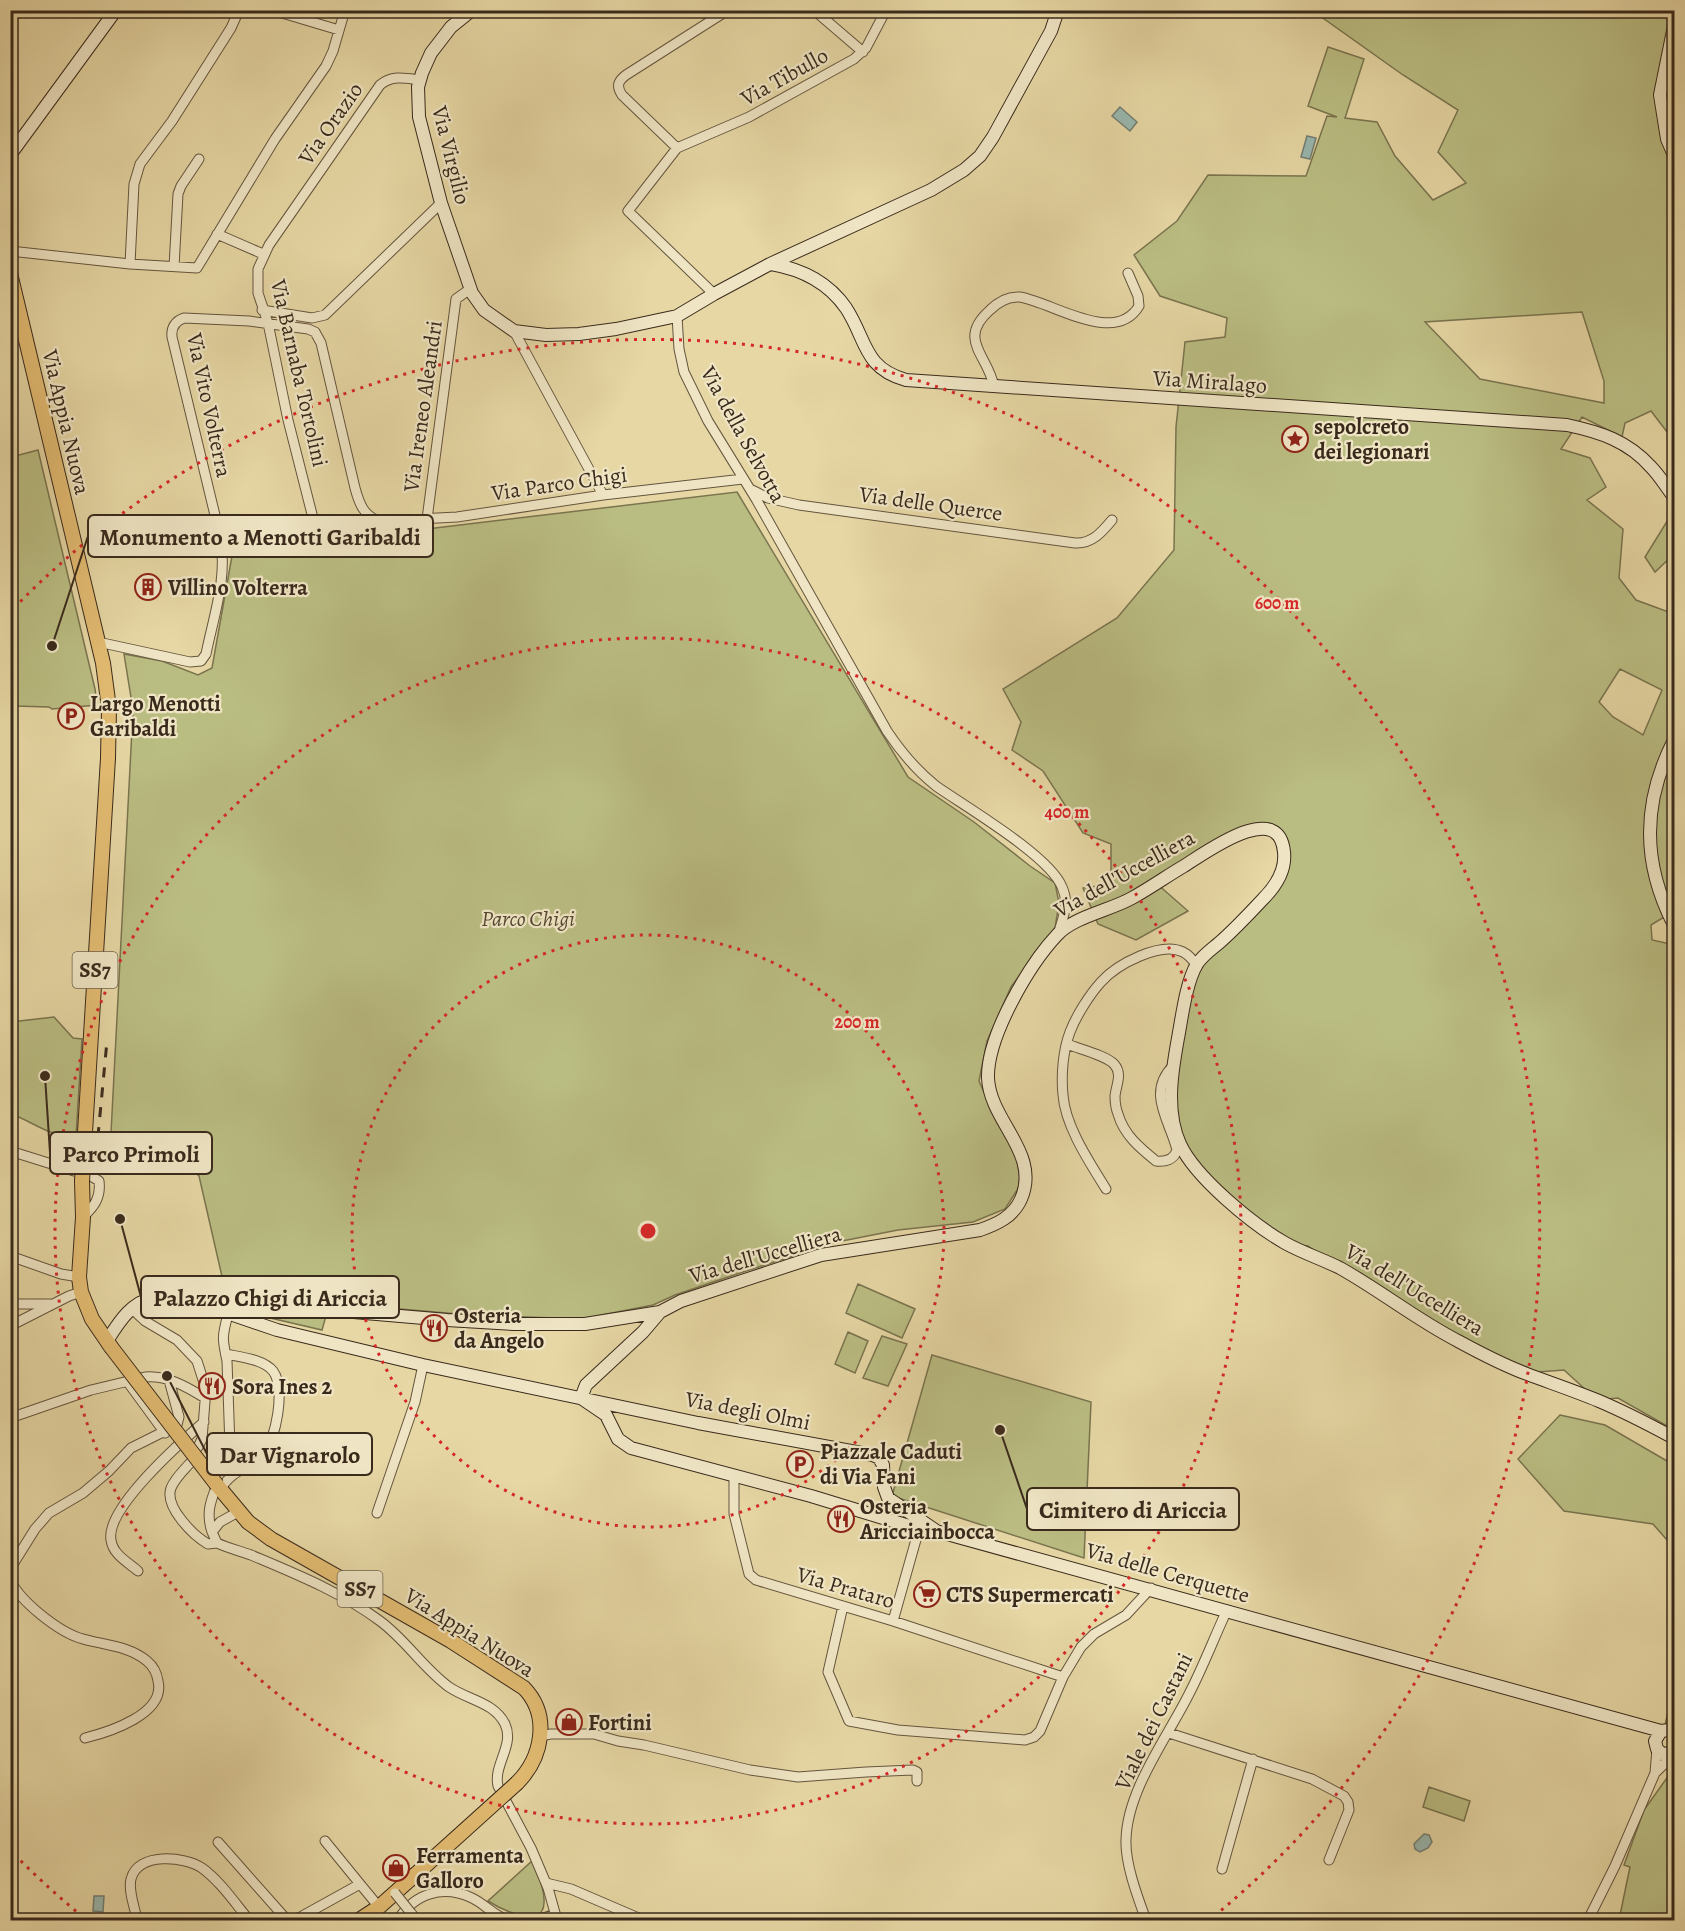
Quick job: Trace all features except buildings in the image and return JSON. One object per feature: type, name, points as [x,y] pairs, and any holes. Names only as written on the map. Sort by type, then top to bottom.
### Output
[{"type":"main road","name":"Via Appia Nuova","points":[[10,273],[98,642],[108,693],[108,758],[82,1176],[83,1217],[79,1277],[81,1293],[92,1319],[109,1344],[248,1522],[271,1539],[451,1641],[519,1684],[537,1707],[540,1719],[535,1760],[527,1774],[379,1907],[359,1920]]},
{"type":"street","points":[[11,154],[116,10]]},
{"type":"street","points":[[130,264],[134,184],[140,164],[177,112],[231,28],[239,10]]},
{"type":"street","points":[[272,10],[339,30]]},
{"type":"street","points":[[10,251],[130,264],[197,268],[275,139],[323,71],[331,56],[345,10]]},
{"type":"street","name":"Via Virgilio","points":[[472,10],[434,47],[419,80],[417,99],[419,117],[441,203],[470,289],[484,310],[514,331],[538,335],[579,334],[677,316]]},
{"type":"street","points":[[714,294],[628,212],[677,148],[622,95],[618,86],[626,75],[729,10]]},
{"type":"street","points":[[814,10],[862,52]]},
{"type":"street","name":"Via Tibullo","points":[[677,148],[749,117],[819,80],[862,52],[886,10]]},
{"type":"street","points":[[677,316],[770,264],[931,190],[963,170],[980,156],[993,137],[1051,31],[1058,10]]},
{"type":"street","points":[[1674,26],[1660,95],[1667,140],[1674,156]]},
{"type":"street","points":[[10,47],[12,47],[10,53]]},
{"type":"street","name":"Via Orazio","points":[[309,188],[383,82],[399,78],[419,80]]},
{"type":"street","points":[[174,267],[178,194],[199,159]]},
{"type":"street","name":"Via Barnaba Tortolini","points":[[270,547],[307,540],[315,526],[288,420],[268,323],[262,310],[257,280],[263,254],[309,188]]},
{"type":"street","points":[[262,310],[302,317],[316,318],[325,315],[441,203]]},
{"type":"street","points":[[218,234],[263,254]]},
{"type":"street","name":"Via Miralago","points":[[770,264],[791,267],[813,277],[834,294],[850,315],[873,360],[886,373],[914,382],[1567,425],[1604,434],[1629,447],[1649,465],[1674,497]]},
{"type":"street","points":[[994,387],[992,375],[977,351],[975,340],[978,324],[989,310],[1006,299],[1020,297],[1098,322],[1119,323],[1128,319],[1139,306],[1138,296],[1128,273]]},
{"type":"street","name":"Via Ireneo Aleandri","points":[[427,519],[456,299],[470,289]]},
{"type":"street","name":"Via della Selvotta","points":[[677,316],[679,350],[684,372],[708,421],[756,499],[887,731],[907,759],[935,785],[1027,849],[1056,876],[1062,885],[1066,906],[1059,932]]},
{"type":"street","name":"Via Vito Volterra","points":[[98,642],[190,662],[201,661],[204,658],[222,584],[223,554],[172,331],[177,321],[188,317],[268,323],[308,329],[319,337],[357,497],[366,514],[380,521]]},
{"type":"street","points":[[514,331],[603,495]]},
{"type":"street","name":"Via Parco Chigi","points":[[380,521],[457,517],[603,495],[743,479]]},
{"type":"street","name":"Via delle Querce","points":[[743,479],[753,493],[791,503],[1078,544],[1094,538],[1112,520]]},
{"type":"street","points":[[1674,741],[1659,776],[1649,820],[1650,842],[1656,874],[1661,894],[1674,926]]},
{"type":"street","name":"Via dell'Uccelliera","points":[[130,1308],[141,1301],[154,1298],[514,1324],[585,1324],[660,1312],[681,1301],[821,1255],[980,1230],[1001,1222],[1010,1215],[1023,1196],[1026,1172],[1022,1154],[1000,1116],[991,1095],[988,1077],[991,1053],[999,1029],[1019,990],[1059,932],[1129,900],[1235,835],[1267,829],[1276,833],[1281,839],[1284,856],[1276,884],[1196,965],[1182,1017],[1173,1066],[1172,1119],[1180,1146],[1202,1175],[1257,1224],[1292,1246],[1349,1273],[1452,1338],[1523,1373],[1609,1405],[1674,1438]]},
{"type":"street","points":[[1106,1189],[1087,1158],[1065,1106],[1062,1087],[1067,1044],[1074,1023],[1102,980],[1124,964],[1147,954],[1167,950],[1186,954],[1196,965]]},
{"type":"street","points":[[1067,1044],[1109,1060],[1115,1065],[1119,1076],[1115,1096],[1123,1126],[1135,1144],[1156,1161],[1171,1159],[1176,1155],[1177,1150],[1164,1115],[1160,1090],[1165,1074],[1173,1066]]},
{"type":"street","points":[[10,1151],[82,1176]]},
{"type":"street","points":[[10,1256],[61,1274],[79,1277]]},
{"type":"street","points":[[10,1326],[69,1296],[81,1293]]},
{"type":"street","points":[[191,1300],[258,1324],[423,1365],[581,1398],[586,1385],[643,1332],[660,1312]]},
{"type":"street","points":[[10,1304],[52,1304]]},
{"type":"street","points":[[258,1324],[253,1317],[252,1309],[260,1304]]},
{"type":"street","points":[[109,1344],[130,1308],[145,1321],[188,1349],[197,1361],[204,1377],[204,1422],[202,1439],[198,1447]]},
{"type":"street","points":[[228,1314],[222,1344],[226,1354],[231,1476]]},
{"type":"street","points":[[217,1543],[209,1524],[208,1509],[218,1486],[258,1459],[270,1443],[279,1410],[275,1375],[272,1370],[258,1362],[226,1354]]},
{"type":"street","points":[[377,1513],[415,1402],[423,1365]]},
{"type":"street","points":[[10,1418],[91,1390],[153,1376],[168,1380],[205,1398]]},
{"type":"street","points":[[10,1569],[35,1529],[49,1514],[83,1493],[131,1448],[177,1425],[179,1421],[168,1380]]},
{"type":"street","points":[[127,1381],[165,1433]]},
{"type":"street","name":"Via delle Cerquette","points":[[581,1398],[606,1415],[618,1439],[631,1448],[919,1528],[1151,1588],[1661,1731],[1674,1732]]},
{"type":"street","name":"Via degli Olmi","points":[[581,1398],[698,1423],[876,1456],[883,1465],[884,1487],[888,1498],[936,1531]]},
{"type":"street","points":[[138,1571],[118,1556],[110,1539],[111,1529],[118,1512],[155,1466],[204,1422]]},
{"type":"street","points":[[190,1462],[171,1486],[169,1493],[177,1515],[195,1535],[208,1544],[217,1543],[294,1573],[348,1600],[392,1630],[447,1685],[466,1697],[492,1708],[501,1719],[507,1731],[506,1748],[497,1774],[500,1788],[531,1848],[546,1883],[556,1917],[538,1920]]},
{"type":"street","name":"Via Prataro","points":[[734,1475],[734,1514],[749,1574],[756,1580],[893,1621],[1063,1677]]},
{"type":"street","points":[[212,1532],[224,1519],[238,1512]]},
{"type":"street","points":[[893,1621],[919,1528]]},
{"type":"street","points":[[10,1579],[27,1600],[64,1630],[81,1639],[109,1644],[132,1653],[147,1661],[156,1673],[158,1690],[149,1707],[123,1725],[85,1738]]},
{"type":"street","points":[[843,1606],[828,1672],[849,1720],[898,1730],[1030,1739],[1040,1731],[1063,1677],[1085,1642],[1126,1615],[1151,1588]]},
{"type":"street","name":"Viale dei Castani","points":[[1146,1920],[1128,1859],[1126,1834],[1131,1810],[1142,1782],[1197,1679],[1227,1610]]},
{"type":"street","name":"Via delle Cerquette","points":[[1625,1720],[1656,1747]]},
{"type":"street","points":[[1588,1920],[1619,1857],[1655,1773],[1656,1737],[1661,1731]]},
{"type":"street","points":[[1168,1733],[1312,1779],[1345,1798],[1349,1810],[1329,1860]]},
{"type":"street","points":[[539,1736],[594,1734],[750,1770],[798,1778],[913,1770],[917,1772],[917,1781]]},
{"type":"street","points":[[1656,1747],[1662,1754],[1674,1754]]},
{"type":"street","points":[[1655,1773],[1674,1754]]},
{"type":"street","points":[[1222,1869],[1253,1759]]},
{"type":"street","points":[[325,1841],[379,1907]]},
{"type":"street","points":[[218,1842],[287,1920]]},
{"type":"street","points":[[137,1920],[131,1886],[133,1875],[147,1863],[173,1858],[189,1862],[204,1870],[249,1920]]},
{"type":"street","points":[[546,1883],[571,1889],[643,1920]]},
{"type":"street","points":[[295,1920],[360,1884]]},
{"type":"street","points":[[398,1920],[403,1911],[421,1896],[445,1891],[471,1897],[508,1920]]},
{"type":"street","points":[[395,1893],[414,1917]]},
{"type":"green space","points":[[1313,11],[1674,11],[1674,441],[1651,411],[1625,423],[1622,437],[1582,417],[1561,449],[1590,458],[1606,487],[1587,500],[1623,529],[1619,578],[1636,600],[1674,614],[1674,911],[1651,925],[1652,940],[1670,944],[1674,951],[1674,1430],[1618,1398],[1597,1400],[1564,1370],[1523,1373],[1337,1267],[1308,1246],[1285,1243],[1190,1161],[1172,1099],[1193,973],[1280,876],[1281,839],[1254,830],[1156,883],[1188,911],[1136,940],[1098,924],[1083,888],[1111,884],[1111,844],[1083,833],[1043,771],[1012,750],[1021,722],[1003,689],[1117,618],[1174,550],[1176,427],[1185,342],[1225,337],[1227,318],[1160,296],[1134,255],[1177,221],[1208,175],[1306,176],[1327,116],[1337,117],[1308,106],[1328,47],[1364,59],[1345,118],[1377,122],[1395,156],[1433,200],[1466,183],[1438,152],[1458,110],[1403,75]],"holes":[[[1582,312],[1604,381],[1604,403],[1480,379],[1425,322]],[[1620,669],[1662,690],[1643,735],[1613,717],[1599,702]]]},
{"type":"green space","points":[[38,450],[97,705],[52,709],[14,706],[11,698],[11,473],[15,456]]},
{"type":"green space","name":"Parco Chigi","points":[[737,492],[908,777],[974,822],[1055,883],[1059,903],[1055,928],[1011,987],[987,1041],[979,1081],[994,1115],[1015,1150],[1021,1184],[1005,1209],[973,1222],[898,1230],[837,1242],[675,1295],[653,1305],[581,1319],[470,1315],[226,1294],[199,1176],[162,1143],[111,1133],[133,710],[124,654],[162,661],[198,675],[212,668],[232,556],[410,531]]},
{"type":"green space","points":[[1674,510],[1674,554],[1655,572],[1645,557]]},
{"type":"green space","points":[[54,1017],[73,1038],[82,1039],[75,1153],[56,1145],[53,1133],[11,1114],[11,1022]]},
{"type":"green space","points":[[858,1284],[915,1309],[902,1338],[846,1313]]},
{"type":"green space","points":[[260,1312],[326,1316],[322,1330],[262,1316]]},
{"type":"green space","points":[[848,1332],[868,1341],[855,1373],[835,1364]]},
{"type":"green space","points":[[882,1336],[907,1344],[888,1386],[863,1378]]},
{"type":"green space","points":[[932,1355],[1091,1402],[1084,1558],[892,1496]]},
{"type":"green space","points":[[1560,1415],[1605,1425],[1674,1465],[1674,1548],[1653,1524],[1564,1511],[1518,1459]]},
{"type":"green space","points":[[1674,1686],[1674,1728],[1665,1725]]},
{"type":"green space","points":[[1674,1768],[1674,1920],[1619,1920],[1630,1867],[1624,1865],[1644,1810]]},
{"type":"green space","points":[[1429,1787],[1470,1801],[1464,1821],[1423,1807]]},
{"type":"green space","points":[[532,1861],[543,1892],[542,1911],[529,1917],[510,1912],[488,1901]]},
{"type":"water","points":[[1120,107],[1137,122],[1130,131],[1112,116]]},
{"type":"water","points":[[1307,136],[1316,138],[1310,159],[1301,157]]},
{"type":"water","points":[[1424,1834],[1429,1835],[1432,1842],[1428,1848],[1420,1852],[1415,1849],[1414,1844]]},
{"type":"water","points":[[94,1896],[104,1896],[103,1912],[93,1911]]},
{"type":"railway","points":[[96,1157],[107,1041]]},
{"type":"place","name":"sepolcreto dei legionari","points":[[1295,439]]},
{"type":"place","name":"Villino Volterra","points":[[148,587]]},
{"type":"place","name":"Monumento a Menotti Garibaldi","points":[[52,646]]},
{"type":"place","name":"Largo Menotti Garibaldi","points":[[71,716]]},
{"type":"place","name":"Parco Primoli","points":[[45,1076]]},
{"type":"place","name":"Palazzo Chigi di Ariccia","points":[[120,1219]]},
{"type":"place","name":"Osteria da Angelo","points":[[434,1328]]},
{"type":"place","name":"Dar Vignarolo","points":[[167,1376]]},
{"type":"place","name":"Sora Ines 2","points":[[212,1386]]},
{"type":"place","name":"Cimitero di Ariccia","points":[[1000,1430]]},
{"type":"place","name":"Piazzale Caduti di Via Fani","points":[[800,1464]]},
{"type":"place","name":"Osteria Aricciainbocca","points":[[841,1519]]},
{"type":"place","name":"CTS Supermercati","points":[[927,1594]]},
{"type":"place","name":"Fortini","points":[[569,1722]]},
{"type":"place","name":"Ferramenta Galloro","points":[[396,1868]]}]
